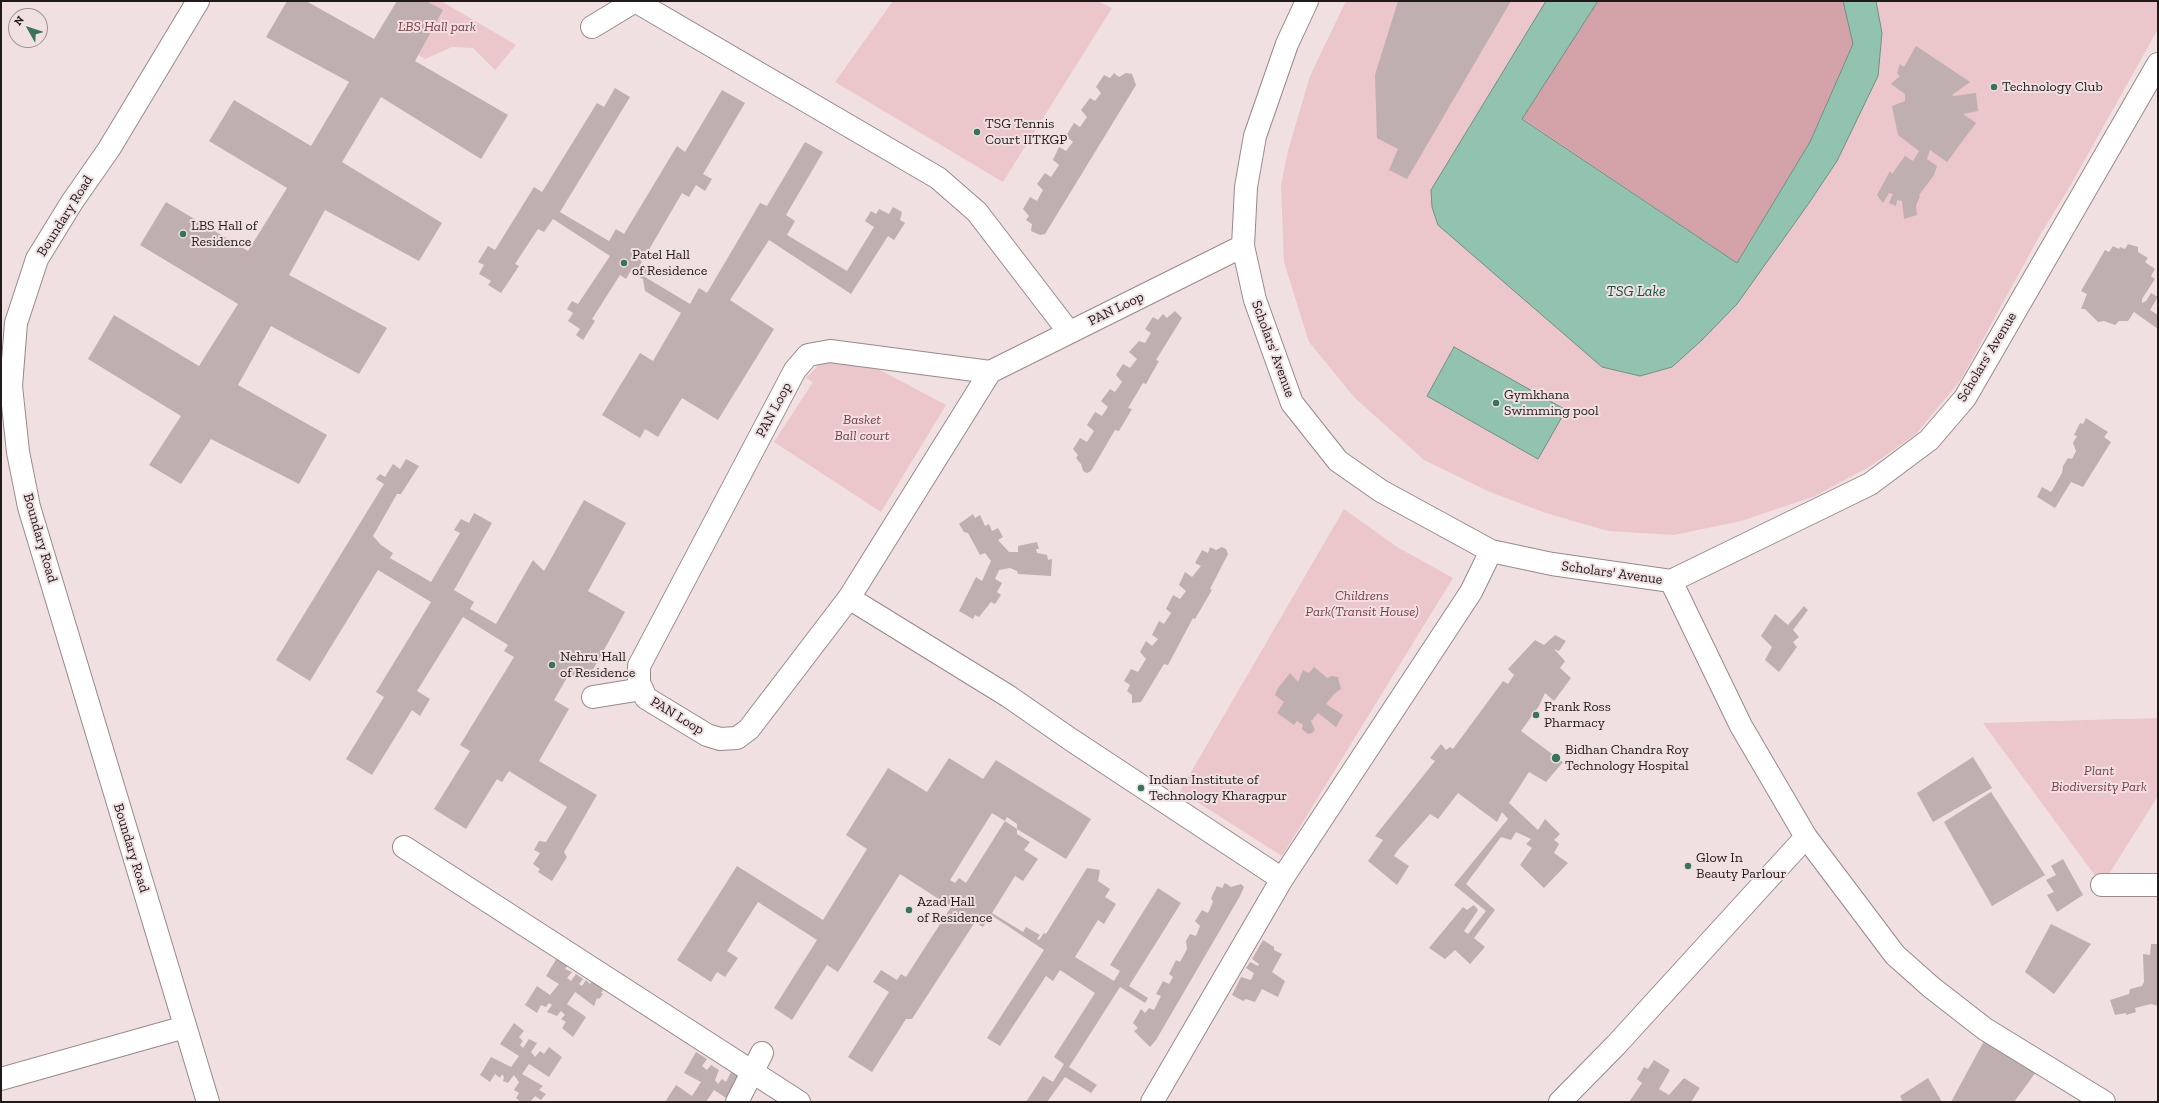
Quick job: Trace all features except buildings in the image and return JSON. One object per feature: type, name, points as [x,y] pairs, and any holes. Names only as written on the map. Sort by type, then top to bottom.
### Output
[{"type":"street","name":"Boundary Road","points":[[198,1],[109,149],[72,202],[37,259],[16,322],[6,392],[29,507],[208,1102]]},
{"type":"street","points":[[592,27],[635,1],[938,178],[976,212],[1069,332]]},
{"type":"street","name":"Scholars' Avenue","points":[[1307,1],[1287,44],[1255,136],[1246,187],[1243,246],[1254,300],[1292,403],[1338,461],[1381,491],[1491,551],[1552,564],[1671,581],[1870,484],[1929,440],[1965,398],[2158,64]]},
{"type":"street","name":"PAN Loop","points":[[990,372],[830,351],[808,355],[796,370],[638,666],[638,683],[646,698],[707,735],[720,739],[737,738],[749,729],[848,598],[990,372],[1243,246]]},
{"type":"street","points":[[1152,1102],[1282,879],[1471,592],[1491,551]]},
{"type":"street","points":[[1671,581],[1741,726],[1806,837],[1901,961],[1931,987],[1985,1029],[2104,1102]]},
{"type":"street","points":[[848,598],[1008,696],[1070,739],[1282,879]]},
{"type":"street","points":[[593,697],[642,689]]},
{"type":"street","points":[[1560,1102],[1616,1045],[1806,837]]},
{"type":"street","points":[[404,846],[756,1062],[799,1102]]},
{"type":"street","points":[[2102,884],[2158,885]]},
{"type":"street","points":[[1,1079],[185,1027]]},
{"type":"street","points":[[737,1102],[756,1062]]},
{"type":"green space","name":"LBS Hall park","points":[[424,1],[441,1],[516,45],[495,70],[473,48],[452,47],[425,59],[398,42]]},
{"type":"green space","name":"TSG Tennis Court IITKGP","points":[[893,1],[1098,1],[1112,8],[1003,182],[835,82]]},
{"type":"green space","points":[[1346,1],[2158,1],[2158,29],[2069,188],[2040,235],[1960,381],[1916,434],[1869,467],[1815,496],[1741,521],[1674,535],[1608,531],[1546,513],[1490,492],[1424,460],[1354,397],[1309,342],[1284,262],[1281,185],[1288,151],[1310,76]]},
{"type":"green space","name":"Basket Ball court","points":[[826,358],[863,361],[946,405],[881,512],[774,442],[813,382],[806,378]]},
{"type":"green space","name":"Childrens Park(Transit House)","points":[[1344,509],[1397,547],[1453,578],[1282,856],[1180,791]]},
{"type":"green space","name":"Plant Biodiversity Park","points":[[2158,718],[2158,796],[2102,885],[1983,723]]},
{"type":"shaded area","points":[[1598,1],[1843,1],[1853,44],[1810,142],[1737,263],[1522,118]]},
{"type":"water","name":"TSG Lake","points":[[1546,1],[1598,1],[1522,119],[1737,263],[1810,142],[1853,44],[1843,1],[1876,1],[1882,33],[1878,76],[1837,161],[1737,304],[1702,340],[1672,367],[1640,376],[1602,367],[1438,225],[1432,207],[1431,190]]},
{"type":"water","name":"Gymkhana Swimming pool","points":[[1454,347],[1566,410],[1538,459],[1427,396]]},
{"type":"place","name":"Technology Club","points":[[1994,87]]},
{"type":"place","name":"TSG Tennis Court IITKGP","points":[[977,132]]},
{"type":"place","name":"LBS Hall of Residence","points":[[183,234]]},
{"type":"place","name":"Patel Hall of Residence","points":[[624,263]]},
{"type":"place","name":"Gymkhana Swimming pool","points":[[1496,403]]},
{"type":"place","name":"Nehru Hall of Residence","points":[[552,665]]},
{"type":"place","name":"Frank Ross Pharmacy","points":[[1536,715]]},
{"type":"place","name":"Bidhan Chandra Roy Technology Hospital","points":[[1556,758]]},
{"type":"place","name":"Indian Institute of Technology Kharagpur","points":[[1141,788]]},
{"type":"place","name":"Glow In Beauty Parlour","points":[[1688,866]]},
{"type":"place","name":"Azad Hall of Residence","points":[[909,910]]}]
